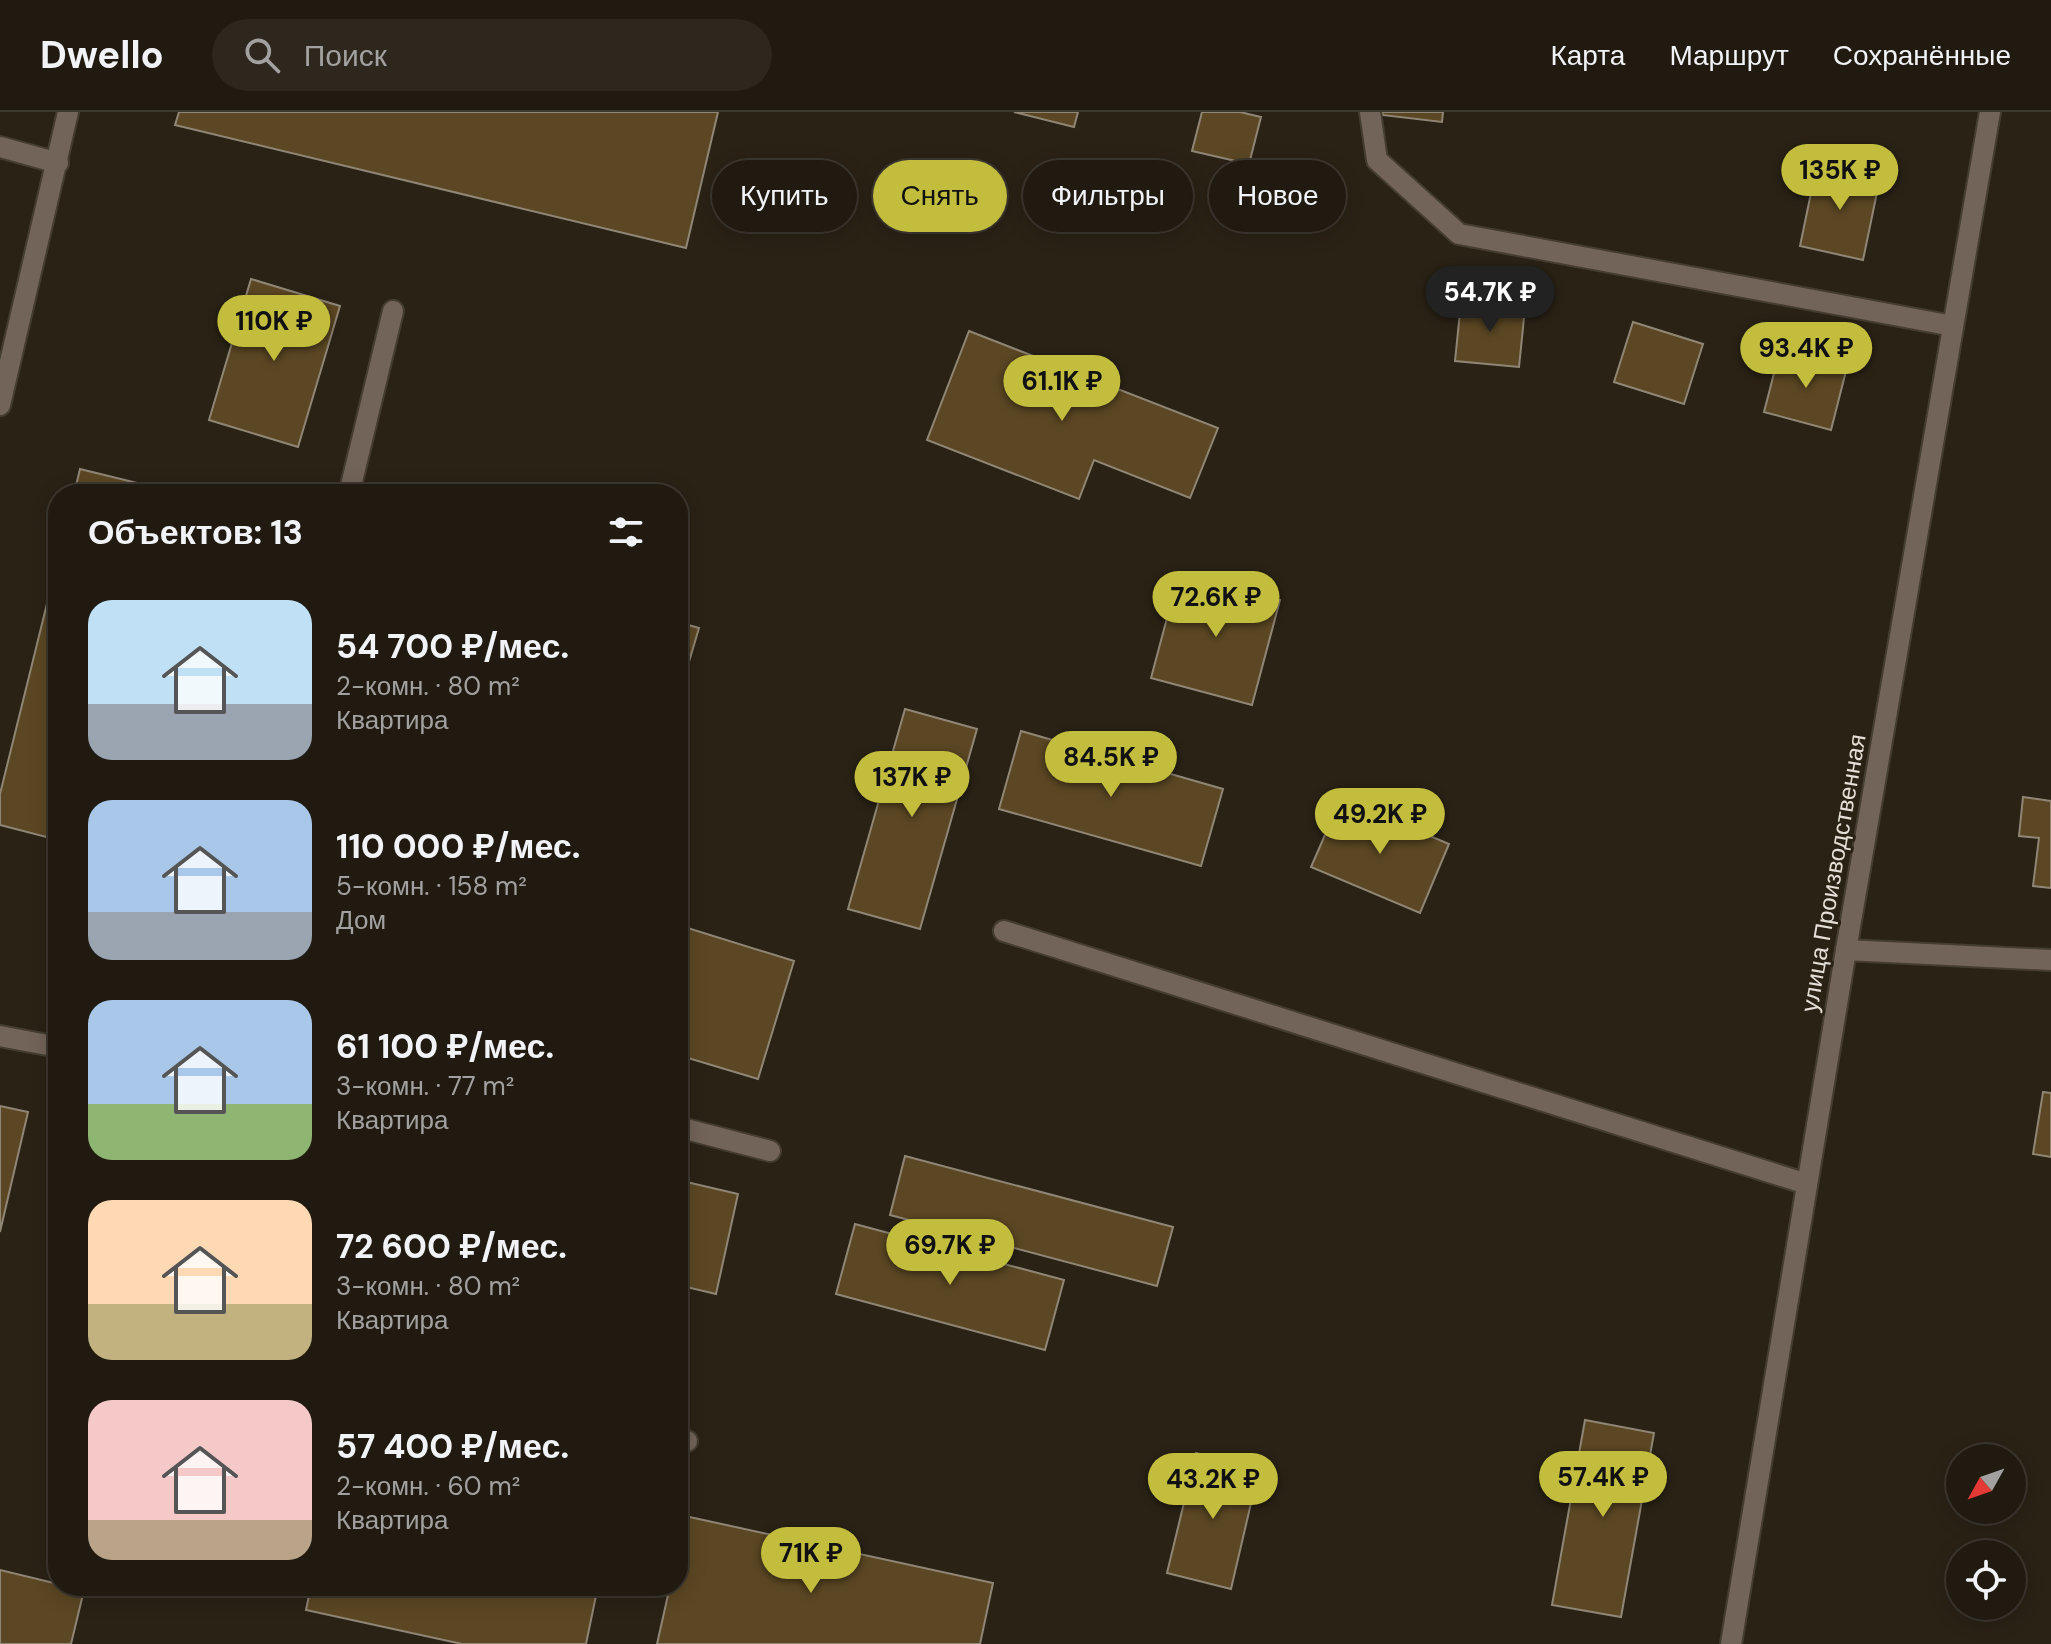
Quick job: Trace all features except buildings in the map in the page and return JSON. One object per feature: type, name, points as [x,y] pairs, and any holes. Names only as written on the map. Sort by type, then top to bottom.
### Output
[{"type":"street","points":[[0,405],[68,112]]},
{"type":"street","points":[[1370,112],[1377,160],[1459,234],[1953,326]]},
{"type":"street","name":"улица Производственная","points":[[1731,1644],[1990,112]]},
{"type":"street","points":[[0,147],[58,163]]},
{"type":"street","points":[[351,484],[393,311]]},
{"type":"street","points":[[1004,931],[1807,1184]]},
{"type":"street","points":[[1846,950],[2051,960]]},
{"type":"street","points":[[0,1036],[48,1045]]},
{"type":"street","points":[[688,1130],[770,1151]]}]
